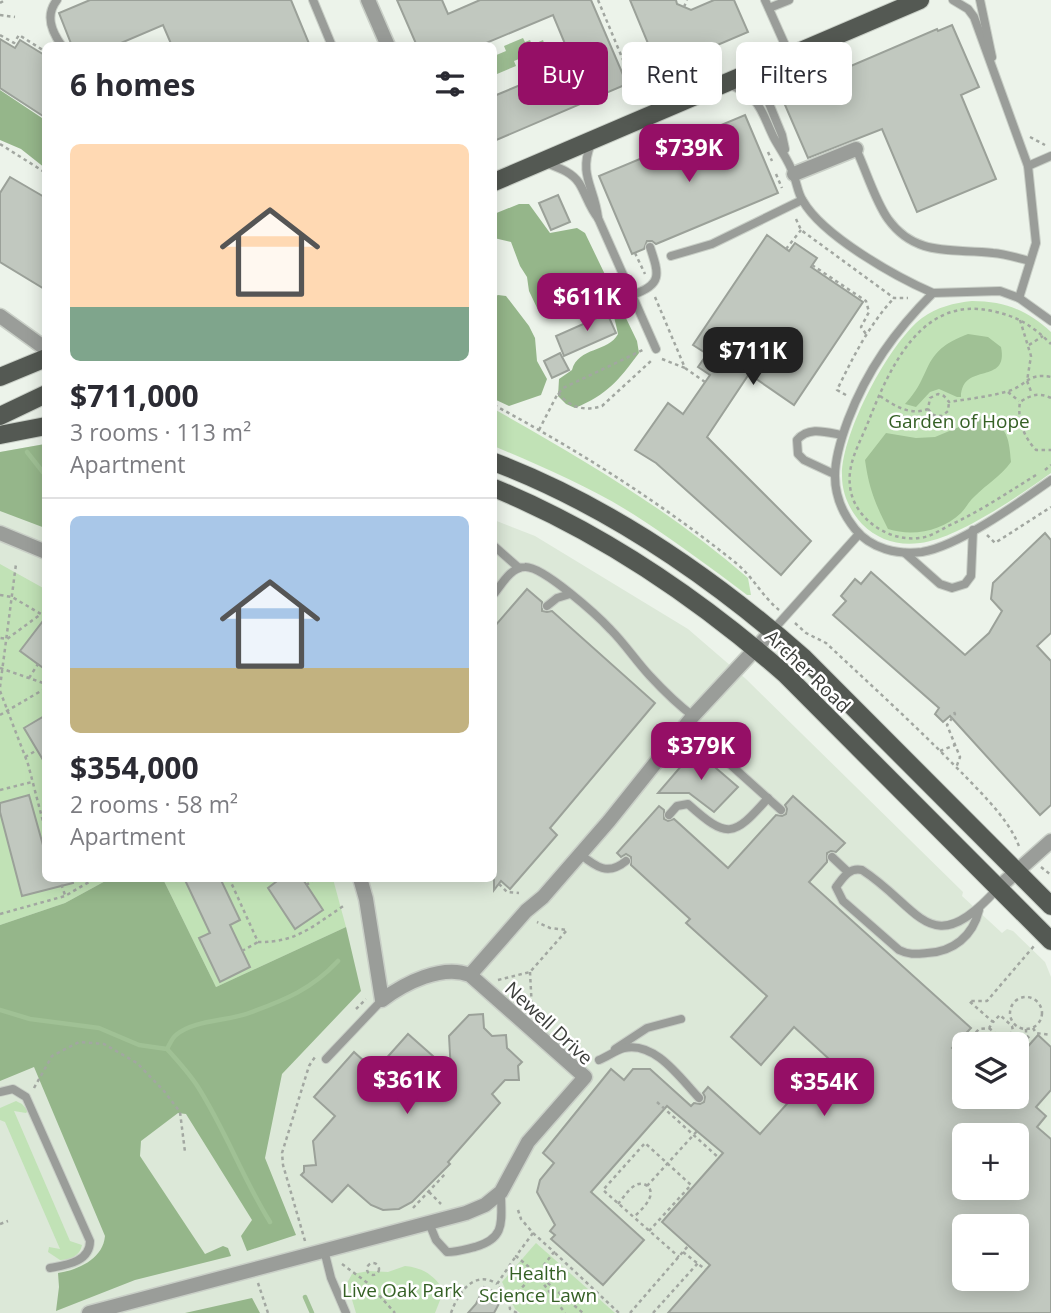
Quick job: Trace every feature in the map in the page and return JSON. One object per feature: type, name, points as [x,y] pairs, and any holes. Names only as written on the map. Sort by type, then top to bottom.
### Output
[{"type":"main road","points":[[822,42],[920,0]]},
{"type":"main road","points":[[497,181],[736,78]]},
{"type":"main road","points":[[0,377],[42,360]]},
{"type":"main road","points":[[0,416],[42,396]]},
{"type":"main road","points":[[0,435],[42,427]]},
{"type":"main road","name":"Archer Road","points":[[497,463],[560,491],[648,540],[773,630],[1051,906]]},
{"type":"main road","name":"Archer Road","points":[[497,489],[549,513],[626,556],[678,589],[755,648],[785,674],[998,888],[1042,944]]},
{"type":"street","points":[[368,0],[386,42]]},
{"type":"street","points":[[794,174],[856,149]]},
{"type":"street","points":[[0,316],[42,346]]},
{"type":"street","points":[[0,533],[42,550]]},
{"type":"street","points":[[361,882],[366,899],[375,999],[433,975],[463,972],[470,975],[509,929],[543,897],[689,721],[773,630]]},
{"type":"street","points":[[998,888],[1051,841]]},
{"type":"street","name":"Newell Drive","points":[[89,1313],[466,1213],[485,1205],[501,1192],[528,1142],[585,1077],[470,975]]},
{"type":"lane","points":[[57,0],[51,10],[50,23],[60,42]]},
{"type":"lane","points":[[313,0],[330,42]]},
{"type":"lane","points":[[778,42],[767,4],[789,0]]},
{"type":"lane","points":[[953,0],[968,9],[974,17],[1028,166],[1036,243],[1018,298]]},
{"type":"lane","points":[[980,0],[992,64]]},
{"type":"lane","points":[[725,83],[744,90],[755,99],[786,156],[802,200],[819,219],[853,247],[899,277],[933,293],[1000,291],[1018,298],[1051,321]]},
{"type":"lane","points":[[770,105],[782,135],[786,156]]},
{"type":"lane","points":[[593,139],[585,167],[597,205],[598,218]]},
{"type":"lane","points":[[856,149],[886,217],[910,239],[942,251],[993,253],[1030,261]]},
{"type":"lane","points":[[1028,166],[1051,156]]},
{"type":"lane","points":[[542,161],[573,176],[579,183],[589,208],[598,218],[655,347]]},
{"type":"lane","points":[[671,256],[712,244],[802,200]]},
{"type":"lane","points":[[632,295],[653,285],[657,277],[650,247]]},
{"type":"lane","points":[[933,293],[896,331],[863,383],[836,455],[834,474],[842,508],[859,534],[890,552],[905,553],[933,549],[956,540],[1018,504],[1051,480]]},
{"type":"lane","points":[[834,474],[804,460],[798,454],[797,440],[809,431],[842,435]]},
{"type":"lane","points":[[905,553],[940,584],[953,588],[965,583],[971,576],[973,530]]},
{"type":"lane","points":[[773,630],[859,534]]},
{"type":"lane","points":[[497,549],[519,568]]},
{"type":"lane","points":[[497,590],[510,573],[527,566],[570,594],[613,631],[689,721],[780,810]]},
{"type":"lane","points":[[547,606],[557,598],[570,594]]},
{"type":"lane","points":[[669,814],[677,806],[688,804],[710,823],[728,830],[738,827],[751,817],[768,798]]},
{"type":"lane","points":[[580,854],[595,867],[605,870],[618,867],[626,861]]},
{"type":"lane","points":[[832,857],[848,872]]},
{"type":"lane","points":[[979,910],[972,929],[956,946],[937,953],[907,954],[843,901],[836,887],[848,872],[853,869],[862,870],[919,919],[937,927],[955,924],[979,910],[998,888]]},
{"type":"lane","points":[[326,1059],[375,999]]},
{"type":"lane","points":[[585,1077],[600,1060],[623,1042],[647,1028],[681,1019]]},
{"type":"lane","points":[[600,1060],[624,1048],[643,1048],[658,1056],[699,1098]]},
{"type":"lane","points":[[0,1092],[10,1088],[17,1089],[29,1101],[91,1244],[86,1254],[76,1261],[50,1268]]},
{"type":"lane","points":[[429,1223],[436,1240],[447,1252],[486,1244],[500,1231],[501,1192]]},
{"type":"lane","points":[[324,1250],[331,1278],[346,1313]]},
{"type":"path","points":[[0,3],[5,0]]},
{"type":"path","points":[[598,0],[622,57]]},
{"type":"path","points":[[684,7],[687,0]]},
{"type":"path","points":[[0,15],[15,17]]},
{"type":"path","points":[[0,35],[14,43],[19,36],[42,50]]},
{"type":"path","points":[[1026,133],[1051,149]]},
{"type":"path","points":[[0,144],[42,170]]},
{"type":"path","points":[[776,174],[782,188]]},
{"type":"path","points":[[796,219],[801,230],[894,298],[908,298]]},
{"type":"path","points":[[786,249],[801,230]]},
{"type":"path","points":[[635,253],[647,280]]},
{"type":"path","points":[[813,265],[866,301],[869,312],[860,327],[866,334]]},
{"type":"path","points":[[655,297],[685,368]]},
{"type":"path","points":[[850,397],[837,390],[866,334],[894,298]]},
{"type":"path","points":[[1051,344],[1019,318],[985,309],[953,312],[927,324],[903,351],[878,395],[851,461],[850,485],[857,508],[868,520],[889,535],[906,538],[932,535],[979,512],[1051,465]]},
{"type":"path","points":[[922,318],[927,324]]},
{"type":"path","points":[[1019,318],[1031,356],[1027,381],[1032,395]]},
{"type":"path","points":[[1029,345],[1043,336]]},
{"type":"path","points":[[539,430],[558,393],[577,380],[655,347]]},
{"type":"path","points":[[558,393],[579,408],[593,409],[610,401],[649,360],[663,359],[685,368],[705,382]]},
{"type":"path","points":[[949,402],[1008,392],[1039,374],[1051,377]]},
{"type":"path","points":[[1008,392],[1020,402]]},
{"type":"path","points":[[878,395],[912,412],[928,409]]},
{"type":"path","points":[[934,395],[944,396],[949,402],[948,411],[942,416],[933,415],[928,409],[928,401],[934,395]]},
{"type":"path","points":[[1051,398],[1032,395],[1020,402],[1017,415],[1029,443],[1036,450],[1051,450]]},
{"type":"path","points":[[866,403],[874,407]]},
{"type":"path","points":[[497,407],[601,466],[694,531],[752,577],[770,603]]},
{"type":"path","points":[[985,532],[995,542],[1051,507]]},
{"type":"path","points":[[16,564],[0,689],[25,757],[42,818]]},
{"type":"path","points":[[0,595],[12,597],[41,614],[7,639],[0,638]]},
{"type":"path","points":[[787,616],[806,633],[826,643],[940,751],[1002,819],[1018,842],[1019,848]]},
{"type":"path","points":[[29,678],[38,664]]},
{"type":"path","points":[[1,668],[42,684]]},
{"type":"path","points":[[0,715],[42,689]]},
{"type":"path","points":[[954,712],[947,725],[960,757],[956,768]]},
{"type":"path","points":[[940,751],[955,745]]},
{"type":"path","points":[[25,757],[37,750]]},
{"type":"path","points":[[0,790],[32,782]]},
{"type":"path","points":[[1047,872],[1051,875]]},
{"type":"path","points":[[60,882],[65,896]]},
{"type":"path","points":[[0,914],[65,896],[89,882]]},
{"type":"path","points":[[231,882],[258,942]]},
{"type":"path","points":[[306,885],[311,882]]},
{"type":"path","points":[[499,884],[507,891],[519,893]]},
{"type":"path","points":[[230,898],[237,895]]},
{"type":"path","points":[[242,951],[258,942],[284,941],[294,937],[345,905]]},
{"type":"path","points":[[498,980],[530,972],[567,930],[550,928],[537,922]]},
{"type":"path","points":[[993,1023],[969,1001],[987,1001],[1042,944]]},
{"type":"path","points":[[530,972],[532,1019]]},
{"type":"path","points":[[976,1032],[989,1028],[1000,1015],[1012,1024],[1026,1029],[1033,1028],[1040,1021],[1042,1010],[1039,1002],[1031,997],[1022,997],[1012,1005],[1010,1014],[1012,1024],[1013,1031],[1004,1041],[989,1028]]},
{"type":"path","points":[[356,1009],[375,999]]},
{"type":"path","points":[[1033,1028],[1035,1032],[1051,1033]]},
{"type":"path","points":[[1026,1029],[1026,1035],[1032,1041]]},
{"type":"path","points":[[29,1101],[52,1056],[79,1042],[104,1044],[137,1063],[180,1112],[185,1152]]},
{"type":"path","points":[[304,1239],[282,1153],[306,1074],[316,1055]]},
{"type":"path","points":[[657,1102],[719,1158]]},
{"type":"path","points":[[648,1186],[698,1130]]},
{"type":"path","points":[[649,1231],[691,1185],[645,1143],[603,1190],[678,1257]]},
{"type":"path","points":[[413,1208],[446,1173]]},
{"type":"path","points":[[618,1204],[635,1185],[648,1186],[650,1199],[634,1217]]},
{"type":"path","points":[[429,1192],[442,1206]]},
{"type":"path","points":[[518,1210],[521,1219],[533,1233],[619,1313]]},
{"type":"path","points":[[0,1224],[8,1221]]},
{"type":"path","points":[[498,1284],[533,1233]]},
{"type":"path","points":[[631,1313],[688,1246]]},
{"type":"path","points":[[509,1301],[554,1252]]},
{"type":"path","points":[[683,1252],[706,1270]]},
{"type":"path","points":[[516,1256],[583,1313]]},
{"type":"path","points":[[653,1313],[698,1263]]},
{"type":"path","points":[[342,1264],[369,1284],[395,1313]]},
{"type":"path","points":[[536,1273],[565,1313]]},
{"type":"path","points":[[451,1313],[460,1292],[473,1281],[485,1278],[498,1284],[509,1301],[510,1310],[517,1313]]},
{"type":"path","points":[[258,1280],[268,1313]]},
{"type":"shaded area","points":[[523,38],[525,42],[518,42],[518,59],[514,61],[516,66],[497,74],[497,55],[506,51],[504,46]]},
{"type":"shaded area","points":[[0,90],[42,118],[42,166],[21,149],[0,140]]},
{"type":"shaded area","points":[[519,204],[529,204],[550,233],[577,228],[585,233],[637,341],[639,353],[618,379],[604,392],[575,408],[558,396],[559,379],[572,370],[580,357],[614,340],[618,334],[610,306],[604,298],[558,319],[547,318],[539,312],[511,242],[497,239],[497,213]]},
{"type":"shaded area","points":[[497,296],[506,296],[529,326],[535,338],[537,361],[547,379],[541,395],[509,406],[497,400]]},
{"type":"shaded area","points":[[968,334],[988,337],[1001,347],[1002,359],[998,366],[969,379],[963,386],[961,397],[939,389],[930,392],[916,407],[905,404],[934,356],[952,341]]},
{"type":"shaded area","points":[[978,419],[995,423],[1005,432],[1011,462],[1007,467],[973,498],[961,513],[945,524],[917,532],[888,529],[873,496],[865,460],[886,433],[916,438],[935,437]]},
{"type":"shaded area","points":[[42,445],[42,882],[497,882],[497,521],[535,536],[688,629],[746,679],[963,892],[962,896],[1002,933],[1007,929],[1013,931],[1045,962],[1051,977],[1051,1313],[0,1313],[0,452]]},
{"type":"shaded area","points":[[42,445],[42,527],[0,511],[0,452]]},
{"type":"shaded area","points":[[104,882],[164,882],[216,987],[346,927],[361,991],[282,1074],[265,1158],[296,1235],[247,1251],[241,1236],[252,1220],[186,1114],[178,1113],[141,1141],[140,1156],[205,1254],[223,1246],[228,1248],[231,1256],[135,1280],[56,1311],[58,1273],[74,1269],[95,1257],[105,1236],[34,1067],[0,1081],[0,925],[65,903]]},
{"type":"shaded area","points":[[252,1298],[260,1313],[185,1313]]},
{"type":"green space","name":"Garden of Hope","points":[[972,301],[1014,308],[1051,332],[1051,473],[988,515],[952,533],[920,543],[889,541],[862,524],[854,514],[843,489],[844,458],[849,437],[869,391],[895,347],[909,330],[934,311],[952,304]]},
{"type":"green space","points":[[497,411],[593,467],[688,530],[748,578],[751,595],[747,595],[617,504],[497,447]]},
{"type":"green space","points":[[0,564],[42,587],[42,882],[104,882],[65,903],[0,925]]},
{"type":"green space","points":[[164,882],[334,882],[346,927],[216,987]]},
{"type":"green space","points":[[16,1101],[28,1111],[14,1111],[70,1241],[82,1245],[77,1255],[71,1258],[60,1260],[48,1252],[49,1247],[60,1249],[5,1122],[0,1120],[0,1108]]},
{"type":"green space","name":"Health Science Lawn","points":[[536,1243],[615,1313],[520,1313],[515,1309],[502,1282]]},
{"type":"green space","name":"Live Oak Park","points":[[405,1266],[428,1273],[444,1290],[435,1313],[356,1313],[347,1283],[352,1274],[388,1272]]},
{"type":"building","points":[[90,0],[291,0],[308,42],[170,42],[163,25],[123,42],[70,42],[59,13]]},
{"type":"building","points":[[397,0],[442,0],[448,14],[480,0],[591,0],[622,72],[622,86],[608,92],[608,42],[564,42],[553,15],[489,42],[415,42]]},
{"type":"building","points":[[630,0],[676,0],[677,4],[691,10],[714,0],[734,0],[748,32],[722,43],[647,42]]},
{"type":"building","points":[[952,25],[979,87],[961,95],[996,179],[917,212],[882,129],[808,158],[785,105],[852,105],[852,65],[937,29],[938,31]]},
{"type":"building","points":[[0,39],[15,48],[20,40],[42,54],[42,115],[0,88]]},
{"type":"building","points":[[518,86],[518,105],[578,105],[497,140],[497,95]]},
{"type":"building","points":[[745,115],[778,193],[656,244],[647,241],[644,249],[632,254],[599,176]]},
{"type":"building","points":[[10,177],[42,196],[42,288],[0,262],[0,193]]},
{"type":"building","points":[[558,195],[570,222],[551,230],[539,203]]},
{"type":"building","points":[[767,235],[789,251],[795,243],[817,258],[811,267],[863,302],[794,405],[749,374],[707,437],[811,541],[781,575],[656,463],[635,450],[668,403],[683,414],[710,375],[698,367],[707,354],[693,345]]},
{"type":"building","points":[[603,304],[616,333],[564,356],[556,336],[597,318],[593,308]]},
{"type":"building","points":[[560,353],[569,370],[552,378],[544,361]]},
{"type":"building","points":[[1045,533],[1051,540],[1051,633],[1037,646],[1051,661],[1051,805],[1040,815],[950,716],[943,722],[935,714],[939,708],[833,615],[846,601],[841,596],[855,579],[861,584],[871,572],[965,655],[989,633],[1002,611],[991,599],[993,583]]},
{"type":"building","points":[[527,589],[542,602],[542,611],[552,611],[655,703],[550,828],[557,835],[510,889],[501,881],[494,890],[494,882],[497,882],[497,624]]},
{"type":"building","points":[[42,622],[42,667],[20,651]]},
{"type":"building","points":[[42,717],[42,758],[24,728]]},
{"type":"building","points":[[695,750],[738,787],[714,812],[689,793],[658,793]]},
{"type":"building","points":[[29,795],[42,842],[42,882],[73,883],[22,896],[0,803]]},
{"type":"building","points":[[793,796],[845,843],[836,852],[827,853],[827,862],[809,882],[971,1028],[967,1032],[952,1032],[952,1109],[1029,1109],[1029,1045],[1038,1035],[1051,1047],[1051,1090],[1036,1107],[1046,1116],[1037,1127],[1051,1139],[1051,1313],[668,1313],[710,1265],[662,1222],[723,1153],[667,1106],[591,1192],[644,1240],[603,1285],[551,1239],[555,1235],[550,1231],[555,1225],[537,1192],[540,1180],[554,1163],[543,1153],[611,1069],[624,1080],[633,1069],[650,1069],[691,1106],[704,1102],[703,1093],[708,1087],[760,1134],[828,1058],[794,1027],[761,1065],[731,1037],[767,996],[686,923],[690,919],[631,865],[631,857],[626,854],[621,857],[617,853],[659,806],[664,810],[664,819],[674,819],[728,868],[776,815],[786,814],[785,805]]},
{"type":"building","points":[[186,882],[222,882],[240,920],[230,925],[250,967],[220,982],[199,938],[210,933]]},
{"type":"building","points":[[276,882],[305,882],[323,910],[295,929],[268,888]]},
{"type":"building","points":[[483,1014],[484,1028],[492,1036],[506,1035],[507,1048],[522,1062],[518,1066],[519,1080],[505,1080],[492,1094],[500,1103],[448,1162],[450,1164],[412,1202],[399,1209],[383,1210],[371,1205],[348,1185],[332,1202],[301,1175],[304,1166],[316,1165],[313,1141],[335,1116],[314,1097],[354,1052],[375,1071],[408,1034],[451,1072],[449,1036],[469,1015]]},
{"type":"building","points":[[484,1287],[503,1296],[494,1313],[468,1313],[476,1304]]},
{"type":"waterway","points":[[27,452],[42,471]]},
{"type":"waterway","points":[[167,1049],[175,1036],[192,1026],[241,1016],[297,993],[338,961]]},
{"type":"waterway","points":[[0,1010],[30,1019],[99,1028],[139,1045],[167,1049]]},
{"type":"waterway","points":[[167,1049],[191,1077],[208,1104],[270,1222]]},
{"type":"waterway","points":[[305,1297],[312,1313]]}]
